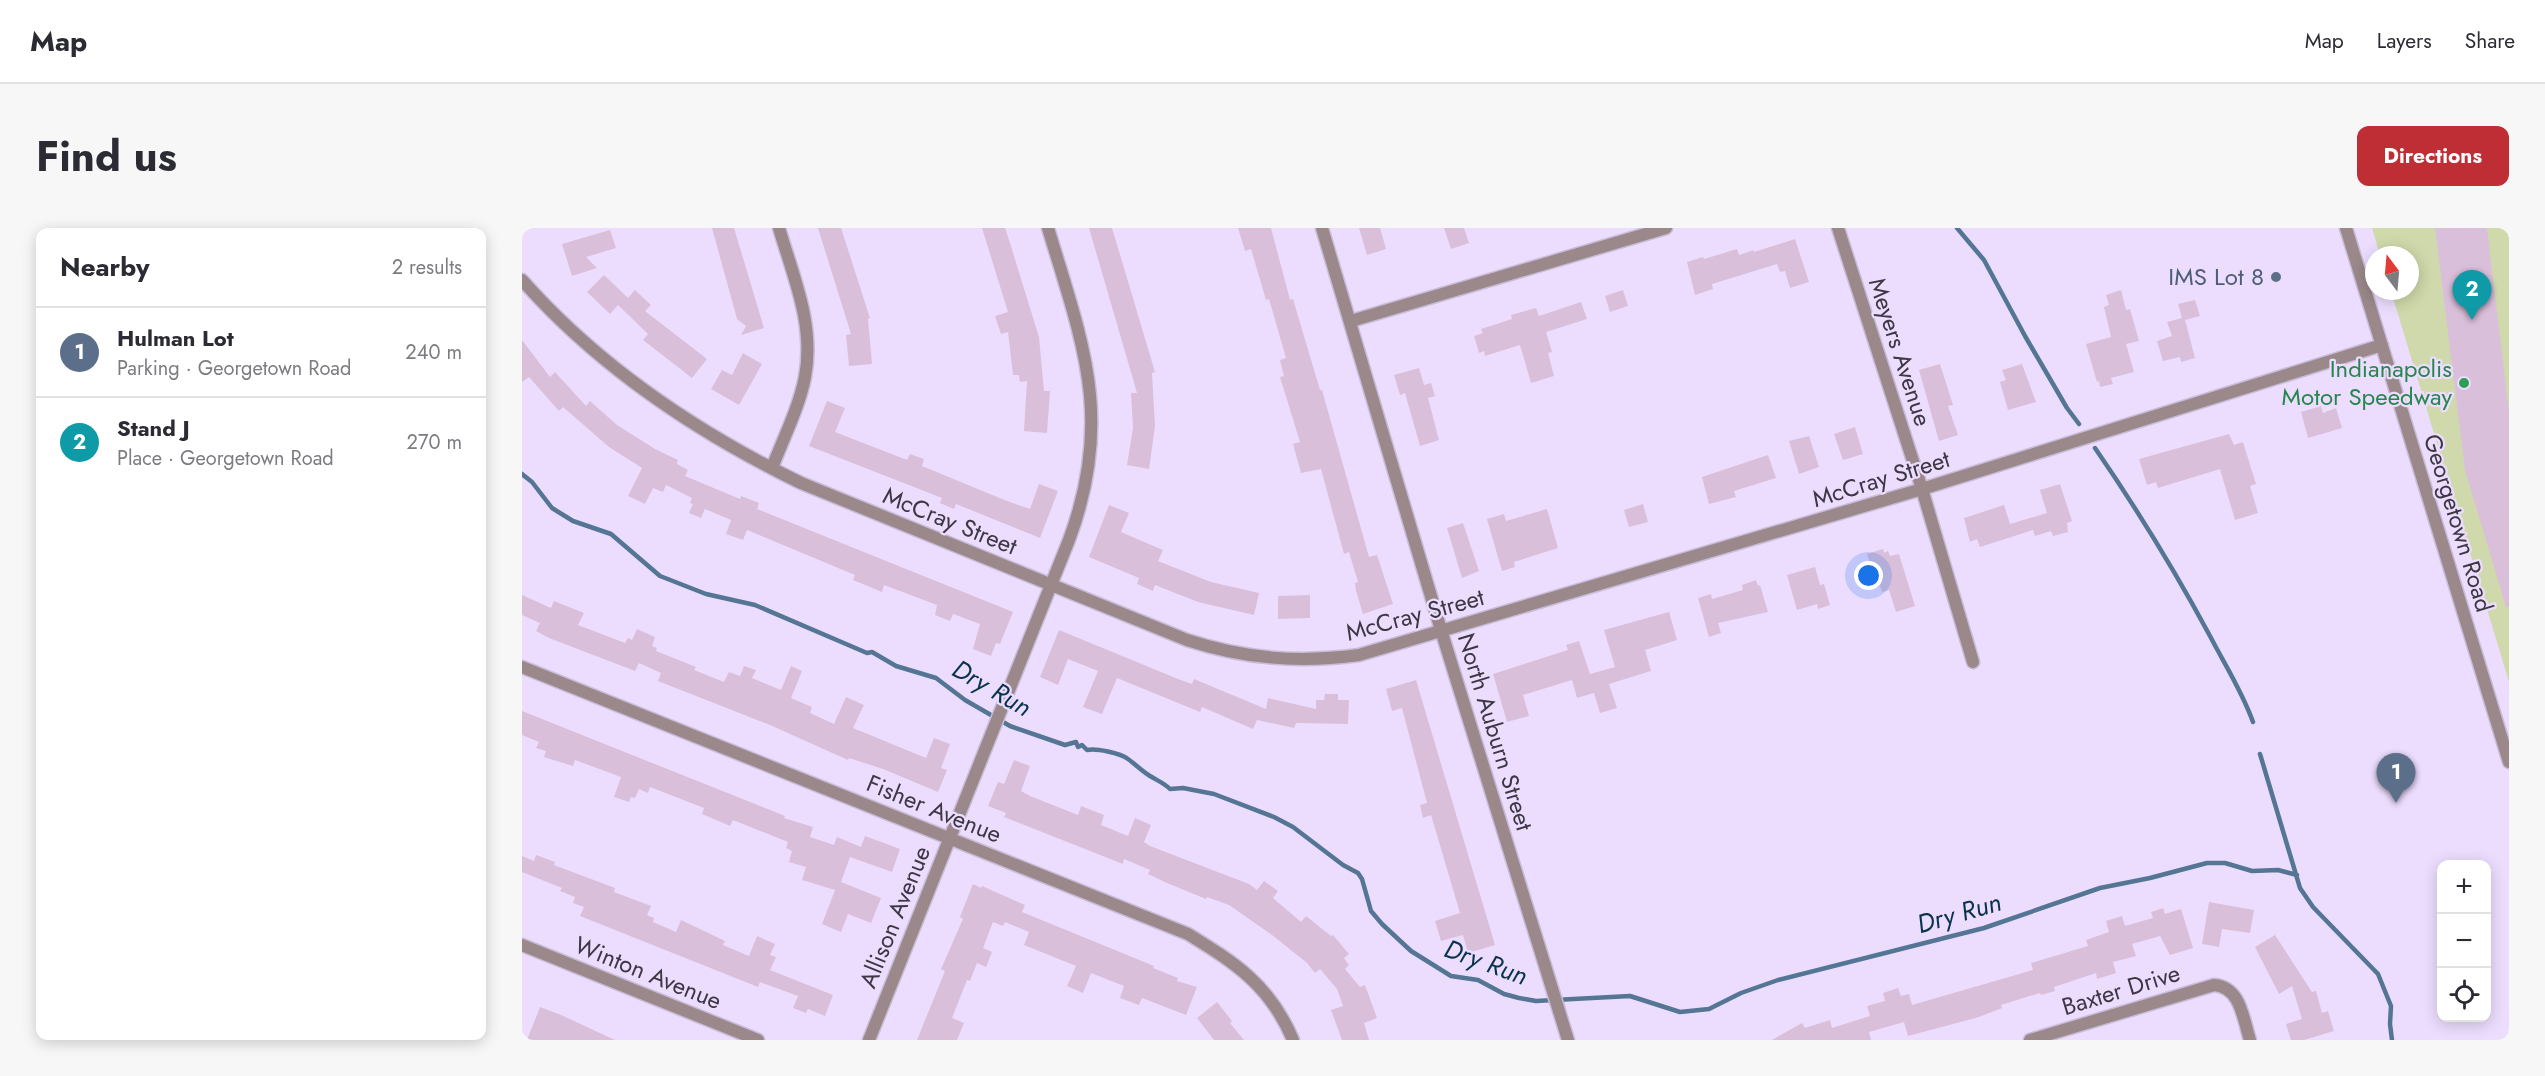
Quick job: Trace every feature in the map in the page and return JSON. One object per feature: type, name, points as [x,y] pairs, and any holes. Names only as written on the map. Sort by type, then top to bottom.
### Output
[{"type":"street","points":[[772,468],[801,391],[807,353],[805,316],[779,228]]},
{"type":"street","name":"Allison Avenue","points":[[869,1040],[1081,505],[1090,461],[1092,415],[1086,356],[1048,228]]},
{"type":"street","name":"North Auburn Street","points":[[1322,228],[1441,630],[1568,1040]]},
{"type":"street","points":[[1351,321],[1666,228]]},
{"type":"street","name":"Meyers Avenue","points":[[1838,228],[1922,489],[1973,662]]},
{"type":"street","name":"Georgetown Road","points":[[2346,228],[2509,762]]},
{"type":"street","name":"McCray Street","points":[[522,280],[556,316],[623,376],[701,430],[801,483],[1187,640],[1253,657],[1283,660],[1329,659],[1359,655],[1922,489],[2382,345]]},
{"type":"street","name":"Fisher Avenue","points":[[522,667],[1188,934],[1208,944],[1250,977],[1275,1007],[1293,1040]]},
{"type":"street","name":"Winton Avenue","points":[[522,947],[758,1040]]},
{"type":"street","name":"Baxter Drive","points":[[2030,1040],[2208,986],[2225,987],[2238,1001],[2250,1040]]},
{"type":"green space","name":"Indianapolis Motor Speedway","points":[[2372,228],[2509,228],[2509,682],[2394,300],[2419,300],[2419,246],[2377,246]]},
{"type":"building","points":[[712,228],[734,228],[764,328],[741,335],[746,326],[737,319]]},
{"type":"building","points":[[818,228],[841,228],[870,318],[868,319],[872,364],[849,366],[846,335],[851,334]]},
{"type":"building","points":[[982,228],[1005,228],[1010,243],[1039,337],[1044,391],[1050,391],[1047,433],[1024,431],[1027,381],[1020,382],[1019,375],[1013,375],[1008,332],[1001,334],[995,316],[1008,312]]},
{"type":"building","points":[[1089,228],[1112,228],[1155,372],[1152,373],[1155,426],[1149,469],[1127,465],[1133,428],[1131,393],[1137,393]]},
{"type":"building","points":[[1238,228],[1271,228],[1290,300],[1293,299],[1320,390],[1322,390],[1369,557],[1377,555],[1393,604],[1363,614],[1356,591],[1355,583],[1358,582],[1349,552],[1344,554],[1321,469],[1301,473],[1293,444],[1300,442],[1280,377],[1284,376],[1280,360],[1286,358],[1269,299],[1266,300],[1251,249],[1245,251]]},
{"type":"building","points":[[1359,228],[1380,228],[1386,249],[1367,255]]},
{"type":"building","points":[[1444,228],[1464,228],[1469,243],[1451,249]]},
{"type":"building","points":[[2435,228],[2487,228],[2509,412],[2509,607],[2506,607],[2465,470]]},
{"type":"building","points":[[610,230],[616,248],[586,257],[597,268],[572,276],[562,244]]},
{"type":"building","points":[[1795,239],[1809,282],[1790,288],[1785,271],[1780,272],[1777,264],[1712,284],[1713,289],[1695,295],[1687,262],[1737,249],[1739,255],[1754,250],[1754,252]]},
{"type":"building","points":[[604,275],[628,298],[635,290],[651,305],[645,311],[707,359],[692,378],[643,340],[648,334],[618,305],[610,314],[587,292]]},
{"type":"building","points":[[1623,290],[1628,306],[1610,312],[1605,296]]},
{"type":"building","points":[[2121,290],[2126,310],[2130,309],[2139,341],[2126,344],[2134,372],[2111,378],[2113,384],[2100,387],[2086,344],[2111,337],[2104,307],[2109,305],[2106,295]]},
{"type":"building","points":[[2195,300],[2200,316],[2185,320],[2195,358],[2181,362],[2180,357],[2163,361],[2157,341],[2172,336],[2167,322],[2182,318],[2178,304]]},
{"type":"building","points":[[1581,302],[1587,319],[1546,332],[1552,352],[1548,353],[1554,376],[1531,383],[1520,345],[1485,356],[1484,351],[1479,353],[1474,336],[1483,333],[1481,329],[1512,319],[1511,315],[1536,308],[1539,316]]},
{"type":"building","points":[[522,340],[550,377],[555,372],[586,406],[590,401],[617,425],[655,449],[678,460],[677,464],[688,470],[685,476],[740,499],[741,496],[759,503],[757,509],[1013,612],[1000,644],[996,643],[991,656],[973,649],[980,624],[953,614],[950,621],[935,615],[937,605],[884,585],[882,592],[853,580],[855,575],[747,530],[743,540],[726,534],[731,520],[705,509],[701,518],[689,513],[693,504],[690,503],[692,498],[666,485],[663,492],[653,488],[645,504],[628,496],[642,468],[609,447],[563,407],[559,411],[529,377],[522,382]]},
{"type":"building","points":[[743,353],[762,364],[739,405],[711,389],[722,370],[732,375]]},
{"type":"building","points":[[1940,364],[1953,405],[1948,406],[1958,435],[1939,441],[1919,370]]},
{"type":"building","points":[[2022,364],[2036,402],[2008,410],[2000,382],[2006,380],[2002,370]]},
{"type":"building","points":[[1419,368],[1424,385],[1431,383],[1435,396],[1428,398],[1439,440],[1420,446],[1405,393],[1400,395],[1394,375]]},
{"type":"building","points":[[827,401],[845,408],[835,432],[907,460],[910,454],[924,459],[922,466],[1007,501],[1030,509],[1039,484],[1058,491],[1040,538],[956,504],[954,509],[940,503],[942,498],[809,446]]},
{"type":"building","points":[[2321,406],[2323,413],[2336,408],[2342,428],[2308,438],[2301,412]]},
{"type":"building","points":[[1855,427],[1863,454],[1843,460],[1834,434]]},
{"type":"building","points":[[2229,434],[2234,445],[2243,442],[2256,484],[2250,486],[2258,513],[2235,520],[2220,469],[2158,488],[2156,482],[2147,485],[2139,459]]},
{"type":"building","points":[[1809,436],[1819,467],[1799,474],[1789,441]]},
{"type":"building","points":[[1768,455],[1776,478],[1734,491],[1736,497],[1709,504],[1702,477]]},
{"type":"building","points":[[2060,484],[2072,521],[2067,523],[2068,532],[2053,536],[2051,531],[2035,536],[2033,530],[1980,547],[1977,539],[1970,542],[1964,518],[2004,505],[2010,524],[2047,513],[2040,490]]},
{"type":"building","points":[[1643,504],[1648,522],[1629,527],[1624,510]]},
{"type":"building","points":[[1109,505],[1129,513],[1121,532],[1163,550],[1158,561],[1211,582],[1259,593],[1254,615],[1198,602],[1155,585],[1153,591],[1137,584],[1139,578],[1089,557]]},
{"type":"building","points":[[1547,509],[1558,548],[1514,562],[1515,567],[1502,571],[1487,519],[1504,514],[1506,521]]},
{"type":"building","points":[[1463,523],[1479,571],[1462,578],[1447,528]]},
{"type":"building","points":[[1883,549],[1884,553],[1888,551],[1890,556],[1899,554],[1915,606],[1896,612],[1889,590],[1882,592],[1880,586],[1877,587],[1867,554]]},
{"type":"building","points":[[1815,567],[1820,585],[1824,584],[1830,605],[1818,609],[1817,604],[1797,610],[1787,575]]},
{"type":"building","points":[[1756,580],[1758,586],[1760,585],[1768,612],[1718,623],[1721,633],[1709,637],[1698,598],[1711,594],[1712,599],[1743,590],[1742,585]]},
{"type":"building","points":[[522,595],[551,608],[554,601],[584,613],[578,625],[625,643],[628,638],[632,640],[637,629],[655,637],[652,646],[657,648],[656,651],[696,667],[694,670],[724,682],[729,672],[740,676],[744,666],[756,670],[752,678],[781,690],[791,666],[802,671],[791,698],[812,707],[810,713],[834,724],[846,697],[864,705],[853,728],[926,758],[934,738],[950,744],[941,768],[947,770],[938,792],[883,769],[849,758],[848,760],[770,725],[658,681],[661,673],[639,663],[635,671],[549,638],[536,631],[540,623],[522,615]]},
{"type":"building","points":[[1310,595],[1310,618],[1278,619],[1278,596]]},
{"type":"building","points":[[1669,612],[1677,640],[1645,650],[1651,671],[1609,684],[1617,708],[1600,713],[1594,693],[1577,698],[1572,680],[1523,695],[1529,716],[1507,722],[1493,674],[1568,650],[1566,645],[1579,641],[1590,674],[1615,667],[1604,630]]},
{"type":"building","points":[[1059,630],[1178,679],[1192,684],[1194,679],[1266,709],[1268,698],[1316,709],[1316,700],[1324,700],[1325,694],[1338,694],[1338,700],[1349,700],[1348,724],[1296,723],[1294,728],[1257,720],[1253,729],[1202,707],[1200,712],[1117,678],[1102,714],[1083,707],[1098,671],[1068,659],[1058,685],[1040,677]]},
{"type":"building","points":[[1416,680],[1495,945],[1468,953],[1463,935],[1441,941],[1435,921],[1460,913],[1431,815],[1423,818],[1420,805],[1427,803],[1402,708],[1392,711],[1386,689]]},
{"type":"building","points":[[522,711],[785,816],[784,818],[813,827],[810,837],[834,845],[837,837],[861,847],[865,836],[900,849],[892,872],[850,857],[841,882],[881,898],[871,923],[848,914],[841,932],[822,924],[835,890],[802,880],[806,867],[789,862],[792,851],[786,848],[788,842],[733,820],[730,826],[702,814],[704,808],[650,787],[648,793],[639,789],[635,798],[631,797],[629,802],[614,797],[621,777],[575,760],[573,766],[544,757],[546,751],[536,748],[539,742],[522,735]]},
{"type":"building","points":[[1014,760],[1030,766],[1021,791],[1030,796],[1078,815],[1081,806],[1104,815],[1101,825],[1128,836],[1135,818],[1151,825],[1144,842],[1150,846],[1249,884],[1257,890],[1264,881],[1278,891],[1273,898],[1301,922],[1306,916],[1331,936],[1333,935],[1349,954],[1344,958],[1349,965],[1345,969],[1360,987],[1365,985],[1377,1018],[1364,1023],[1369,1040],[1342,1040],[1331,1010],[1343,1006],[1337,989],[1320,969],[1315,973],[1307,963],[1272,935],[1229,905],[1207,897],[1206,899],[1167,883],[1148,874],[1150,870],[1124,859],[1123,864],[1004,817],[1006,813],[988,806],[998,782],[1004,784]]},
{"type":"building","points":[[536,855],[555,862],[554,865],[615,888],[614,892],[651,906],[647,915],[654,918],[653,922],[676,932],[681,920],[725,941],[723,945],[749,956],[757,936],[775,944],[770,955],[776,957],[770,970],[833,995],[825,1016],[808,1009],[806,1013],[793,1008],[798,996],[760,982],[758,987],[580,916],[584,907],[573,903],[575,897],[560,891],[562,888],[522,872],[522,856],[534,861]]},
{"type":"building","points":[[973,884],[1025,905],[1022,912],[1154,966],[1153,968],[1178,978],[1177,981],[1197,987],[1186,1015],[1142,998],[1139,1005],[1120,998],[1124,986],[1091,973],[1083,993],[1067,986],[1076,966],[1024,945],[1029,932],[1005,922],[1003,926],[993,922],[983,948],[992,952],[986,967],[977,963],[970,981],[967,980],[952,1018],[964,1023],[957,1040],[917,1040],[945,971],[941,969],[963,919],[960,917]]},
{"type":"building","points":[[2209,902],[2254,910],[2250,933],[2222,929],[2219,947],[2202,944]]},
{"type":"building","points":[[2163,908],[2165,914],[2181,909],[2193,948],[2170,955],[2160,936],[2132,944],[2136,956],[2113,962],[2116,973],[2097,979],[2096,973],[2054,987],[2055,991],[2041,995],[2040,993],[2001,1005],[2002,1008],[1979,1017],[1908,1036],[1904,1022],[1869,1032],[1871,1040],[1772,1040],[1802,1023],[1805,1028],[1830,1020],[1832,1028],[1870,1016],[1867,1006],[1885,1001],[1883,993],[1898,988],[1901,996],[1909,994],[1912,1005],[2033,970],[2031,963],[2088,946],[2086,940],[2109,932],[2106,921],[2122,916],[2125,926],[2153,918],[2151,912]]},
{"type":"building","points":[[2275,935],[2312,992],[2316,991],[2322,1013],[2328,1011],[2334,1031],[2304,1040],[2291,1040],[2286,1024],[2302,1019],[2292,986],[2279,994],[2255,947]]},
{"type":"building","points":[[1217,1002],[1244,1040],[1214,1040],[1197,1018]]},
{"type":"building","points":[[540,1007],[561,1015],[615,1040],[527,1040]]},
{"type":"waterway","points":[[1957,228],[1984,260],[2025,336],[2067,408],[2079,424]]},
{"type":"waterway","points":[[2095,448],[2141,517],[2183,588],[2239,689],[2253,722]]},
{"type":"waterway","name":"Dry Run","points":[[522,474],[532,482],[552,508],[573,521],[611,534],[660,576],[706,594],[755,605],[867,653],[872,652],[896,666],[936,678],[965,700],[1010,726],[1065,745],[1076,742],[1078,747],[1082,745],[1087,750],[1102,750],[1119,755],[1170,789],[1183,788],[1214,794],[1274,817],[1293,827],[1343,865],[1358,873],[1362,879],[1371,911],[1411,951],[1451,976],[1478,980],[1504,994],[1519,998],[1536,1001],[1630,996],[1680,1012],[1709,1009],[1741,993],[1778,980],[1984,928],[2100,888],[2207,863],[2225,863],[2252,871],[2278,870],[2297,875]]},
{"type":"waterway","name":"Dry Run","points":[[2260,754],[2300,888],[2313,907],[2378,974],[2391,1006],[2392,1040]]},
{"type":"place","name":"IMS Lot 8","points":[[2276,277]]},
{"type":"place","name":"Stand J","points":[[2472,320]]},
{"type":"place","name":"Indianapolis Motor Speedway","points":[[2464,383]]},
{"type":"place","name":"Hulman Lot","points":[[2396,803]]}]
